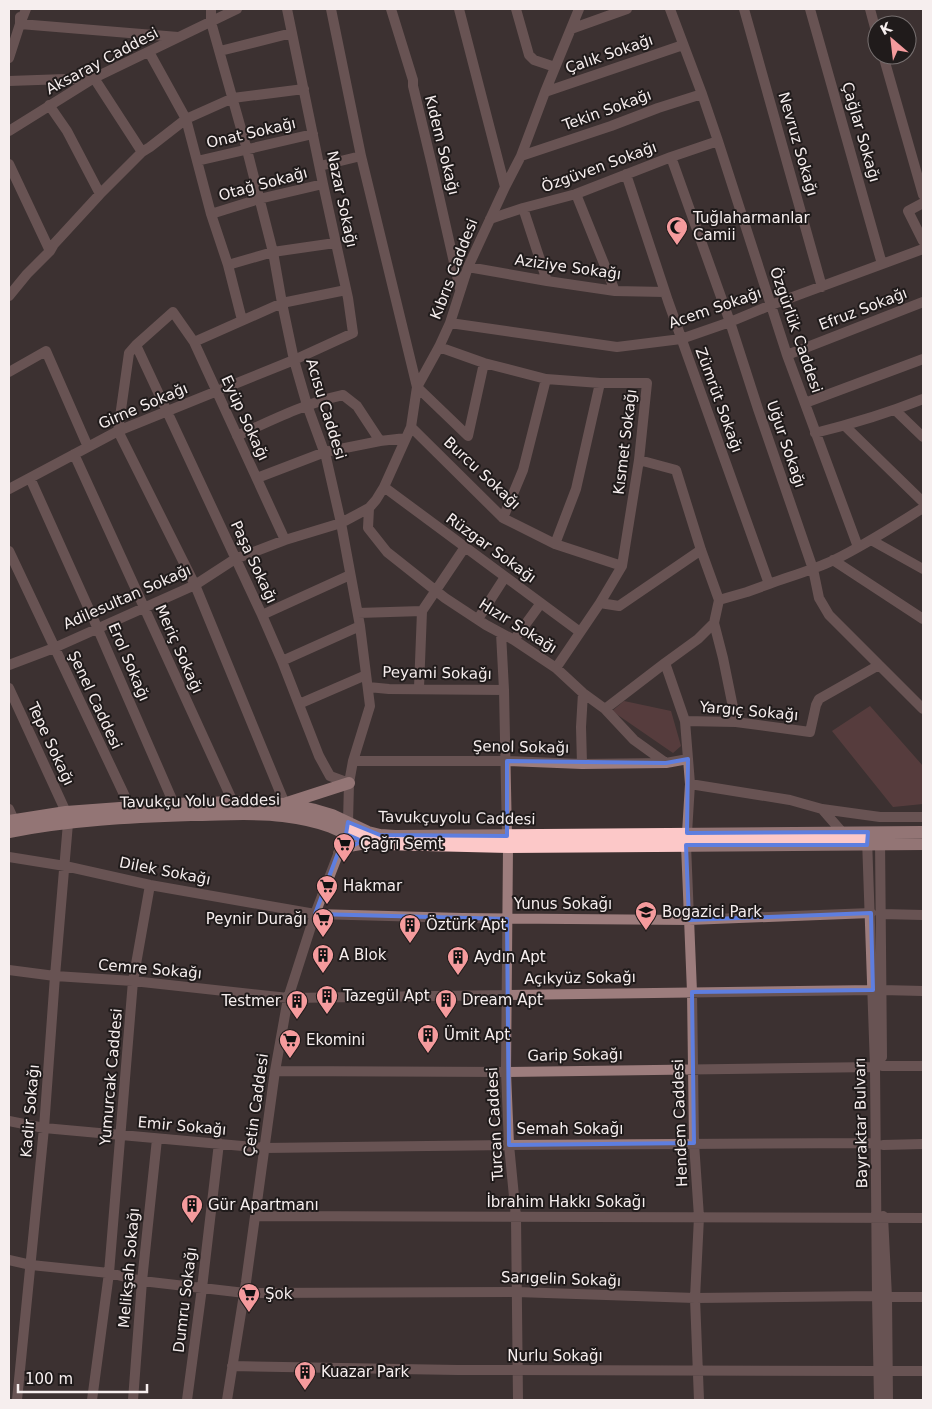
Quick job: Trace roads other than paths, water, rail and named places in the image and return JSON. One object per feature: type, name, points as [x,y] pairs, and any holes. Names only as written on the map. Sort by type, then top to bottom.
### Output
[{"type":"main road","points":[[285,804],[349,783]]},
{"type":"main road","name":"Tavukçuyolu Caddesi","points":[[10,817],[67,818],[130,807],[233,802],[285,804],[315,810],[347,828],[380,835],[508,841],[687,839],[842,832],[923,832]]},
{"type":"main road","name":"Tavukçu Yolu Caddesi","points":[[9,832],[67,818],[237,814],[273,815],[347,828],[372,843],[508,841]]},
{"type":"main road","name":"Tavukçuyolu Caddesi","points":[[687,839],[874,845],[923,844]]},
{"type":"street","points":[[19,9],[20,24]]},
{"type":"street","points":[[9,58],[26,9]]},
{"type":"street","name":"Acısu Caddesi","points":[[211,9],[211,22],[273,252],[294,360],[324,452],[341,523],[358,613],[370,706],[353,761],[349,783],[347,828]]},
{"type":"street","name":"Aksaray Caddesi","points":[[9,131],[94,78],[237,9]]},
{"type":"street","name":"Nazar Sokağı","points":[[287,9],[346,290],[353,333],[294,360]]},
{"type":"street","points":[[331,9],[361,156],[418,387],[468,436],[484,363]]},
{"type":"street","name":"Kıdem Sokağı","points":[[391,9],[413,80],[412,86],[460,290]]},
{"type":"street","points":[[459,9],[505,187]]},
{"type":"street","points":[[516,9],[529,55],[534,60],[555,67]]},
{"type":"street","name":"Kıbrıs Caddesi","points":[[341,523],[369,508],[384,487],[410,427],[418,387],[450,323],[468,267],[521,156],[579,9]]},
{"type":"street","points":[[571,29],[627,9]]},
{"type":"street","name":"Özgürlük Caddesi","points":[[670,9],[718,141],[787,355],[858,547]]},
{"type":"street","name":"Nevruz Sokağı","points":[[744,9],[822,287]]},
{"type":"street","name":"Çağlar Sokağı","points":[[810,9],[882,264]]},
{"type":"street","points":[[20,24],[179,38]]},
{"type":"street","points":[[220,51],[292,33]]},
{"type":"street","name":"Çalık Sokağı","points":[[545,92],[684,45]]},
{"type":"street","points":[[149,52],[186,119],[242,320]]},
{"type":"street","points":[[886,65],[923,196]]},
{"type":"street","points":[[9,81],[94,78],[142,152]]},
{"type":"street","points":[[10,291],[50,251],[54,244],[100,194],[142,152],[186,119],[233,98],[304,89]]},
{"type":"street","name":"Tekin Sokağı","points":[[521,156],[702,94]]},
{"type":"street","points":[[49,105],[67,131],[100,194]]},
{"type":"street","name":"Onat Sokağı","points":[[197,161],[313,134]]},
{"type":"street","name":"Özgüven Sokağı","points":[[490,219],[576,194],[718,141]]},
{"type":"street","points":[[320,166],[361,156]]},
{"type":"street","name":"Uğur Sokağı","points":[[671,157],[730,322],[813,569],[819,598],[825,610],[923,709]]},
{"type":"street","points":[[9,164],[50,251]]},
{"type":"street","name":"Zümrüt Sokağı","points":[[626,174],[665,292],[769,584]]},
{"type":"street","name":"Otağ Sokağı","points":[[211,214],[259,199],[323,184]]},
{"type":"street","points":[[576,194],[615,291]]},
{"type":"street","points":[[923,203],[908,211],[923,241]]},
{"type":"street","points":[[523,208],[547,281]]},
{"type":"street","points":[[228,265],[273,252],[336,244]]},
{"type":"street","name":"Acem Sokağı","points":[[450,323],[617,347],[682,339],[923,249]]},
{"type":"street","name":"Aziziye Sokağı","points":[[468,267],[615,291],[665,292]]},
{"type":"street","points":[[194,342],[282,303],[346,290]]},
{"type":"street","name":"Efruz Sokağı","points":[[787,355],[923,302]]},
{"type":"street","name":"Eyüp Sokağı","points":[[136,345],[173,312],[194,342],[285,540]]},
{"type":"street","points":[[136,345],[129,353],[118,431],[195,585],[285,804]]},
{"type":"street","name":"Paşa Sokağı","points":[[136,345],[262,615],[319,756],[330,776],[349,783]]},
{"type":"street","name":"Kısmet Sokağı","points":[[439,347],[484,363],[546,379],[648,383],[639,460],[622,566],[600,603],[556,668]]},
{"type":"street","points":[[9,372],[46,350],[88,447]]},
{"type":"street","points":[[805,403],[923,359]]},
{"type":"street","name":"Girne Sokağı","points":[[9,489],[118,431],[294,360]]},
{"type":"street","points":[[503,518],[524,470],[546,379]]},
{"type":"street","points":[[555,544],[576,488],[600,382]]},
{"type":"street","points":[[237,436],[307,404],[343,395],[357,406],[380,441]]},
{"type":"street","points":[[815,432],[845,426],[923,399]]},
{"type":"street","points":[[895,410],[923,437]]},
{"type":"street","points":[[845,426],[923,502]]},
{"type":"street","name":"Burcu Sokağı","points":[[410,427],[503,518],[555,544],[622,566]]},
{"type":"street","points":[[256,478],[324,452],[406,438]]},
{"type":"street","name":"Meriç Sokağı","points":[[74,454],[233,802]]},
{"type":"street","points":[[639,460],[676,470],[719,600],[714,622],[736,722]]},
{"type":"street","name":"Erol Sokağı","points":[[30,478],[174,804]]},
{"type":"street","name":"Rüzgar Sokağı","points":[[384,487],[580,632]]},
{"type":"street","name":"Hızır Sokağı","points":[[369,508],[368,528],[387,552],[445,598],[556,668],[583,693],[605,709],[634,740],[666,764]]},
{"type":"street","points":[[719,600],[813,569],[833,560],[871,540],[923,508]]},
{"type":"street","name":"Adilesultan Sokağı","points":[[9,665],[54,648],[97,627],[195,585],[235,558],[341,523]]},
{"type":"street","points":[[871,540],[923,569]]},
{"type":"street","points":[[419,688],[422,611],[465,547]]},
{"type":"street","points":[[600,603],[619,606],[701,550]]},
{"type":"street","name":"Şenel Caddesi","points":[[9,551],[130,807]]},
{"type":"street","points":[[833,560],[923,619]]},
{"type":"street","points":[[262,615],[350,575]]},
{"type":"street","points":[[478,620],[505,577]]},
{"type":"street","points":[[514,640],[541,603]]},
{"type":"street","points":[[358,613],[422,611]]},
{"type":"street","points":[[605,709],[698,639],[714,622]]},
{"type":"street","points":[[282,661],[360,626]]},
{"type":"street","name":"Turcan Caddesi","points":[[501,632],[507,761],[508,841],[506,1072],[509,1145],[516,1218],[518,1400]]},
{"type":"street","name":"Hendem Caddesi","points":[[665,663],[685,721],[690,784],[687,839],[688,920],[692,992],[694,1143],[699,1217],[695,1298],[698,1400]]},
{"type":"street","name":"Yargıç Sokağı","points":[[685,721],[736,722],[810,732],[816,704],[819,699],[879,665]]},
{"type":"street","points":[[299,704],[366,675]]},
{"type":"street","name":"Peyami Sokağı","points":[[368,687],[504,690]]},
{"type":"street","name":"Tepe Sokağı","points":[[9,688],[67,818]]},
{"type":"street","points":[[582,764],[581,727],[583,693]]},
{"type":"street","name":"Şenol Sokağı","points":[[353,761],[666,764],[688,759]]},
{"type":"street","points":[[690,784],[880,817],[923,817]]},
{"type":"street","points":[[822,808],[842,832]]},
{"type":"street","name":"Kadir Sokağı","points":[[18,1400],[44,1128],[65,866],[67,818]]},
{"type":"street","name":"Çetin Caddesi","points":[[226,1400],[245,1293],[275,1071],[288,998],[315,914],[347,828]]},
{"type":"street","points":[[874,832],[874,845]]},
{"type":"street","points":[[338,853],[349,848],[372,843]]},
{"type":"street","name":"Bayraktar Bulvarı","points":[[874,845],[883,1371],[879,1400]]},
{"type":"street","name":"Dilek Sokağı","points":[[9,857],[65,866],[150,885],[315,914]]},
{"type":"street","name":"Yumurcak Caddesi","points":[[92,1400],[109,1273],[133,981],[150,885]]},
{"type":"street","name":"Yunus Sokağı","points":[[315,914],[507,919],[688,920],[876,914],[923,915]]},
{"type":"street","name":"Cemre Sokağı","points":[[9,970],[288,998]]},
{"type":"street","name":"Açıkyüz Sokağı","points":[[288,998],[923,990]]},
{"type":"street","name":"Garip Sokağı","points":[[275,1071],[506,1072],[923,1066]]},
{"type":"street","name":"Emir Sokağı","points":[[9,1120],[44,1128],[264,1148]]},
{"type":"street","name":"Melikşah Sokağı","points":[[133,1400],[142,1281],[157,1139]]},
{"type":"street","name":"Semah Sokağı","points":[[264,1148],[694,1143],[923,1144]]},
{"type":"street","name":"Dumru Sokağı","points":[[187,1400],[219,1144]]},
{"type":"street","name":"İbrahim Hakkı Sokağı","points":[[255,1216],[923,1218]]},
{"type":"street","name":"Sarıgelin Sokağı","points":[[9,1260],[31,1265],[109,1273],[142,1281],[245,1293],[517,1292],[695,1298],[923,1297]]},
{"type":"street","name":"Nurlu Sokağı","points":[[232,1366],[697,1372],[923,1371]]},
{"type":"street","name":"Bayraktar Bulvarı","points":[[883,1371],[888,1400]]},
{"type":"street","points":[[9,1399],[13,1400]]},
{"type":"place","name":"Tuğlaharmanlar Camii","points":[[677,246]]},
{"type":"place","name":"Çağrı Semt","points":[[344,863]]},
{"type":"place","name":"Hakmar","points":[[327,905]]},
{"type":"place","name":"Bogazici Park","points":[[646,931]]},
{"type":"place","name":"Peynir Durağı","points":[[323,938]]},
{"type":"place","name":"Öztürk Apt","points":[[410,944]]},
{"type":"place","name":"A Blok","points":[[323,974]]},
{"type":"place","name":"Aydın Apt","points":[[458,976]]},
{"type":"place","name":"Tazegül Apt","points":[[327,1015]]},
{"type":"place","name":"Dream Apt","points":[[446,1019]]},
{"type":"place","name":"Testmer","points":[[297,1020]]},
{"type":"place","name":"Ümit Apt","points":[[428,1054]]},
{"type":"place","name":"Ekomini","points":[[290,1059]]},
{"type":"place","name":"Gür Apartmanı","points":[[192,1224]]},
{"type":"place","name":"Şok","points":[[249,1313]]},
{"type":"place","name":"Kuazar Park","points":[[305,1391]]}]
